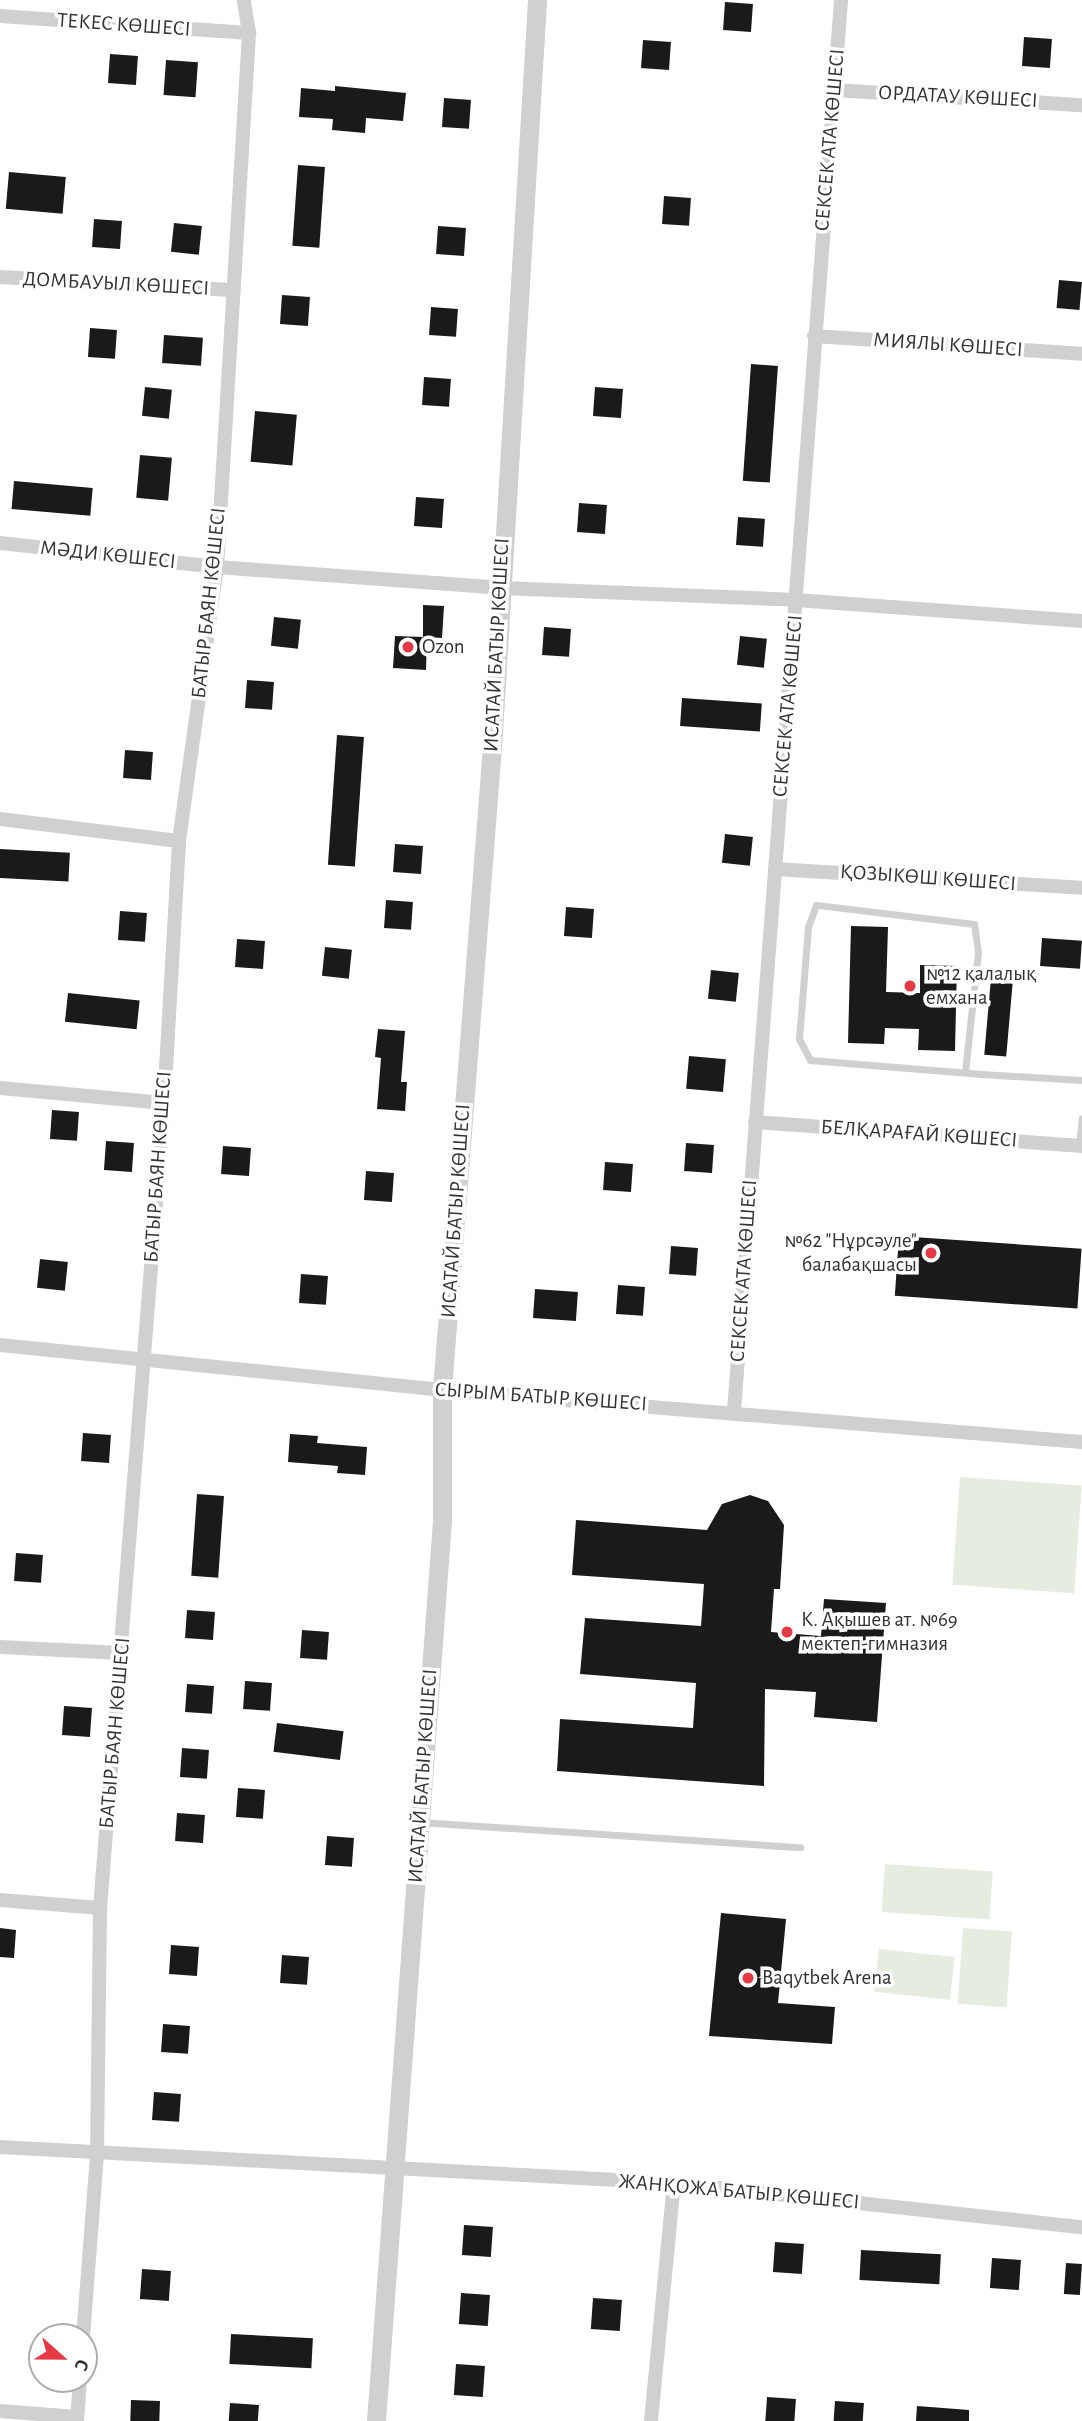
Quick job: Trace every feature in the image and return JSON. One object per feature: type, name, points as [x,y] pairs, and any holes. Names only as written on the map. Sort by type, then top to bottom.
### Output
[{"type":"street","name":"БАТЫР БАЯН КӨШЕСІ","points":[[84,2323],[97,2155],[100,1908],[164,1103],[179,841],[217,567],[249,33],[244,0]]},
{"type":"street","name":"ИСАТАЙ БАТЫР КӨШЕСІ","points":[[376,2421],[442,1521],[442,1390],[493,733],[537,0]]},
{"type":"street","name":"СЕКСЕК АТА КӨШЕСІ","points":[[734,1411],[841,0]]},
{"type":"street","name":"ТЕКЕС КӨШЕСІ","points":[[0,16],[249,33]]},
{"type":"street","name":"ОРДАТАУ КӨШЕСІ","points":[[834,90],[1082,104]]},
{"type":"street","name":"ДОМБАУЫЛ КӨШЕСІ","points":[[0,277],[232,290]]},
{"type":"street","name":"МИЯЛЫ КӨШЕСІ","points":[[814,335],[1082,354]]},
{"type":"street","name":"МӘДИ КӨШЕСІ","points":[[0,543],[217,567],[500,588],[796,600],[1082,621]]},
{"type":"street","points":[[0,819],[179,841]]},
{"type":"street","name":"ҚОЗЫКӨШ КӨШЕСІ","points":[[775,869],[1082,888]]},
{"type":"street","points":[[0,1088],[164,1103]]},
{"type":"street","name":"БЕЛҚАРАҒАЙ КӨШЕСІ","points":[[755,1122],[1081,1146]]},
{"type":"street","name":"СЫРЫМ БАТЫР КӨШЕСІ","points":[[0,1345],[442,1390],[734,1411],[1082,1442]]},
{"type":"street","points":[[0,1647],[121,1653]]},
{"type":"street","points":[[0,1900],[100,1908]]},
{"type":"street","name":"ЖАНҚОЖА БАТЫР КӨШЕСІ","points":[[0,2147],[97,2155],[674,2183],[1082,2227]]},
{"type":"street","points":[[652,2421],[674,2183]]},
{"type":"street","points":[[0,2411],[77,2419],[79,2393]]},
{"type":"lane","points":[[965,1072],[978,952],[974,924],[816,905],[808,927],[799,1039],[810,1060],[965,1072],[1082,1080]]},
{"type":"lane","points":[[1081,1146],[1082,1118]]},
{"type":"lane","points":[[419,1822],[800,1847]]},
{"type":"shaded area","points":[[960,1477],[1082,1486],[1074,1593],[952,1585]]},
{"type":"shaded area","points":[[885,1864],[993,1872],[989,1919],[882,1912]]},
{"type":"shaded area","points":[[963,1928],[1012,1931],[1007,2007],[958,2004]]},
{"type":"shaded area","points":[[879,1949],[955,1957],[950,2000],[875,1992]]},
{"type":"building","points":[[725,2],[753,4],[751,32],[723,30]]},
{"type":"building","points":[[1024,37],[1052,39],[1050,68],[1022,66]]},
{"type":"building","points":[[643,40],[671,42],[669,70],[641,68]]},
{"type":"building","points":[[110,54],[138,56],[136,85],[108,83]]},
{"type":"building","points":[[166,60],[198,62],[195,97],[164,95]]},
{"type":"building","points":[[335,86],[406,93],[403,121],[366,118],[365,133],[332,130],[333,119],[299,117],[301,88],[335,91]]},
{"type":"building","points":[[444,98],[471,100],[469,129],[442,127]]},
{"type":"building","points":[[298,165],[325,167],[319,248],[292,246]]},
{"type":"building","points":[[9,172],[66,177],[63,214],[6,209]]},
{"type":"building","points":[[664,196],[691,198],[689,226],[662,224]]},
{"type":"building","points":[[94,219],[122,221],[120,249],[92,247]]},
{"type":"building","points":[[174,223],[202,226],[199,255],[171,252]]},
{"type":"building","points":[[438,226],[466,228],[464,256],[436,254]]},
{"type":"building","points":[[1059,280],[1082,282],[1079,310],[1057,308]]},
{"type":"building","points":[[282,295],[310,297],[308,326],[280,324]]},
{"type":"building","points":[[431,307],[458,309],[456,337],[429,335]]},
{"type":"building","points":[[90,328],[117,330],[115,359],[88,357]]},
{"type":"building","points":[[164,335],[203,338],[201,366],[162,363]]},
{"type":"building","points":[[751,364],[778,366],[770,483],[743,481]]},
{"type":"building","points":[[424,377],[451,379],[449,407],[422,405]]},
{"type":"building","points":[[145,387],[172,390],[169,419],[142,416]]},
{"type":"building","points":[[595,387],[623,389],[621,418],[593,416]]},
{"type":"building","points":[[255,411],[297,415],[292,465],[251,462]]},
{"type":"building","points":[[140,455],[172,458],[168,501],[136,498]]},
{"type":"building","points":[[14,481],[93,488],[90,516],[12,509]]},
{"type":"building","points":[[416,497],[444,499],[442,528],[414,526]]},
{"type":"building","points":[[579,503],[607,505],[605,534],[577,532]]},
{"type":"building","points":[[738,517],[765,519],[763,547],[736,545]]},
{"type":"building","points":[[423,605],[444,606],[442,638],[427,637],[426,670],[393,668],[395,636],[423,637]]},
{"type":"building","points":[[274,617],[301,620],[298,649],[271,646]]},
{"type":"building","points":[[544,627],[571,629],[569,657],[542,655]]},
{"type":"building","points":[[740,636],[767,639],[764,668],[737,665]]},
{"type":"building","points":[[247,680],[274,682],[272,710],[245,708]]},
{"type":"building","points":[[682,698],[762,704],[760,732],[680,726]]},
{"type":"building","points":[[337,735],[364,737],[355,867],[328,865]]},
{"type":"building","points":[[125,750],[153,752],[151,780],[123,778]]},
{"type":"building","points":[[725,834],[753,837],[750,866],[722,863]]},
{"type":"building","points":[[395,844],[423,846],[421,874],[393,872]]},
{"type":"building","points":[[0,849],[70,853],[68,882],[0,878]]},
{"type":"building","points":[[386,900],[413,902],[411,930],[384,928]]},
{"type":"building","points":[[566,907],[594,909],[592,938],[564,936]]},
{"type":"building","points":[[120,911],[147,913],[145,942],[118,940]]},
{"type":"building","points":[[851,926],[888,927],[886,992],[920,993],[920,965],[957,966],[955,1051],[918,1050],[919,1029],[885,1028],[884,1044],[848,1043]]},
{"type":"building","points":[[1042,938],[1082,941],[1080,969],[1040,966]]},
{"type":"building","points":[[237,939],[265,941],[263,969],[235,967]]},
{"type":"building","points":[[325,947],[352,950],[349,979],[322,976]]},
{"type":"building","points":[[711,970],[739,973],[736,1002],[708,999]]},
{"type":"building","points":[[991,978],[1013,980],[1006,1057],[984,1055]]},
{"type":"building","points":[[68,993],[140,1001],[137,1029],[65,1022]]},
{"type":"building","points":[[378,1029],[405,1031],[401,1082],[407,1082],[405,1111],[377,1109],[381,1058],[375,1057]]},
{"type":"building","points":[[689,1056],[726,1059],[723,1092],[686,1089]]},
{"type":"building","points":[[52,1110],[79,1112],[77,1141],[50,1139]]},
{"type":"building","points":[[106,1141],[134,1143],[132,1172],[104,1170]]},
{"type":"building","points":[[686,1143],[714,1145],[712,1173],[684,1171]]},
{"type":"building","points":[[223,1146],[251,1148],[249,1176],[221,1174]]},
{"type":"building","points":[[605,1162],[633,1164],[631,1192],[603,1190]]},
{"type":"building","points":[[366,1171],[394,1173],[392,1202],[364,1200]]},
{"type":"building","points":[[899,1236],[1082,1249],[1077,1309],[895,1296]]},
{"type":"building","points":[[671,1246],[698,1248],[696,1276],[669,1274]]},
{"type":"building","points":[[40,1259],[68,1262],[65,1291],[37,1288]]},
{"type":"building","points":[[301,1274],[328,1276],[326,1305],[299,1303]]},
{"type":"building","points":[[618,1285],[645,1287],[643,1316],[616,1314]]},
{"type":"building","points":[[535,1289],[578,1292],[576,1321],[533,1318]]},
{"type":"building","points":[[83,1433],[111,1435],[109,1463],[81,1461]]},
{"type":"building","points":[[290,1434],[318,1436],[317,1443],[367,1447],[365,1475],[337,1473],[338,1466],[288,1462]]},
{"type":"building","points":[[197,1494],[224,1496],[218,1578],[191,1576]]},
{"type":"building","points":[[750,1495],[768,1501],[784,1525],[780,1589],[774,1589],[771,1632],[821,1636],[824,1599],[886,1603],[877,1722],[814,1717],[816,1692],[765,1689],[764,1786],[557,1771],[560,1719],[693,1728],[696,1683],[580,1674],[585,1618],[701,1626],[704,1584],[572,1575],[576,1520],[707,1530],[722,1504]]},
{"type":"building","points":[[16,1553],[43,1555],[41,1583],[14,1581]]},
{"type":"building","points":[[187,1610],[215,1612],[213,1640],[185,1638]]},
{"type":"building","points":[[302,1630],[329,1632],[327,1660],[300,1658]]},
{"type":"building","points":[[245,1681],[272,1683],[270,1711],[243,1709]]},
{"type":"building","points":[[187,1684],[214,1686],[212,1714],[185,1712]]},
{"type":"building","points":[[64,1706],[92,1708],[90,1737],[62,1735]]},
{"type":"building","points":[[277,1723],[344,1731],[340,1760],[273,1752]]},
{"type":"building","points":[[182,1748],[209,1750],[207,1779],[180,1777]]},
{"type":"building","points":[[238,1788],[265,1790],[263,1819],[236,1817]]},
{"type":"building","points":[[177,1813],[205,1815],[203,1843],[175,1841]]},
{"type":"building","points":[[327,1836],[354,1838],[352,1867],[325,1865]]},
{"type":"building","name":"Baqytbek Arena","points":[[721,1913],[786,1919],[778,2003],[835,2007],[832,2044],[709,2036]]},
{"type":"building","points":[[0,1928],[16,1930],[14,1958],[0,1957]]},
{"type":"building","points":[[171,1945],[199,1947],[197,1976],[169,1974]]},
{"type":"building","points":[[282,1955],[309,1957],[307,1985],[280,1983]]},
{"type":"building","points":[[163,2024],[190,2026],[188,2054],[161,2052]]},
{"type":"building","points":[[154,2092],[181,2094],[179,2122],[152,2120]]},
{"type":"building","points":[[464,2225],[493,2227],[491,2257],[462,2255]]},
{"type":"building","points":[[775,2242],[804,2244],[802,2274],[773,2272]]},
{"type":"building","points":[[861,2250],[941,2254],[939,2284],[859,2280]]},
{"type":"building","points":[[992,2258],[1021,2260],[1019,2290],[990,2288]]},
{"type":"building","points":[[1066,2263],[1082,2264],[1080,2295],[1064,2294]]},
{"type":"building","points":[[142,2269],[171,2271],[169,2301],[140,2299]]},
{"type":"building","points":[[461,2293],[490,2295],[488,2326],[459,2324]]},
{"type":"building","points":[[593,2298],[622,2300],[620,2331],[591,2329]]},
{"type":"building","points":[[231,2334],[313,2338],[311,2368],[229,2364]]},
{"type":"building","points":[[456,2364],[485,2366],[483,2397],[454,2395]]},
{"type":"building","points":[[767,2397],[796,2399],[794,2421],[765,2421]]},
{"type":"building","points":[[131,2400],[160,2401],[159,2421],[130,2421]]},
{"type":"building","points":[[835,2401],[864,2403],[863,2421],[834,2421]]},
{"type":"building","points":[[230,2403],[259,2405],[258,2421],[229,2421]]},
{"type":"building","points":[[917,2406],[969,2410],[969,2421],[916,2421]]},
{"type":"place","name":"Ozon","points":[[408,647]]},
{"type":"place","name":"№12 қалалық емхана","points":[[910,986]]},
{"type":"place","name":"№62 \"Нұрсәуле\" балабақшасы","points":[[931,1253]]},
{"type":"place","name":"К. Ақышев ат. №69 мектеп-гимназия","points":[[787,1632]]},
{"type":"place","name":"Baqytbek Arena","points":[[748,1978]]}]
